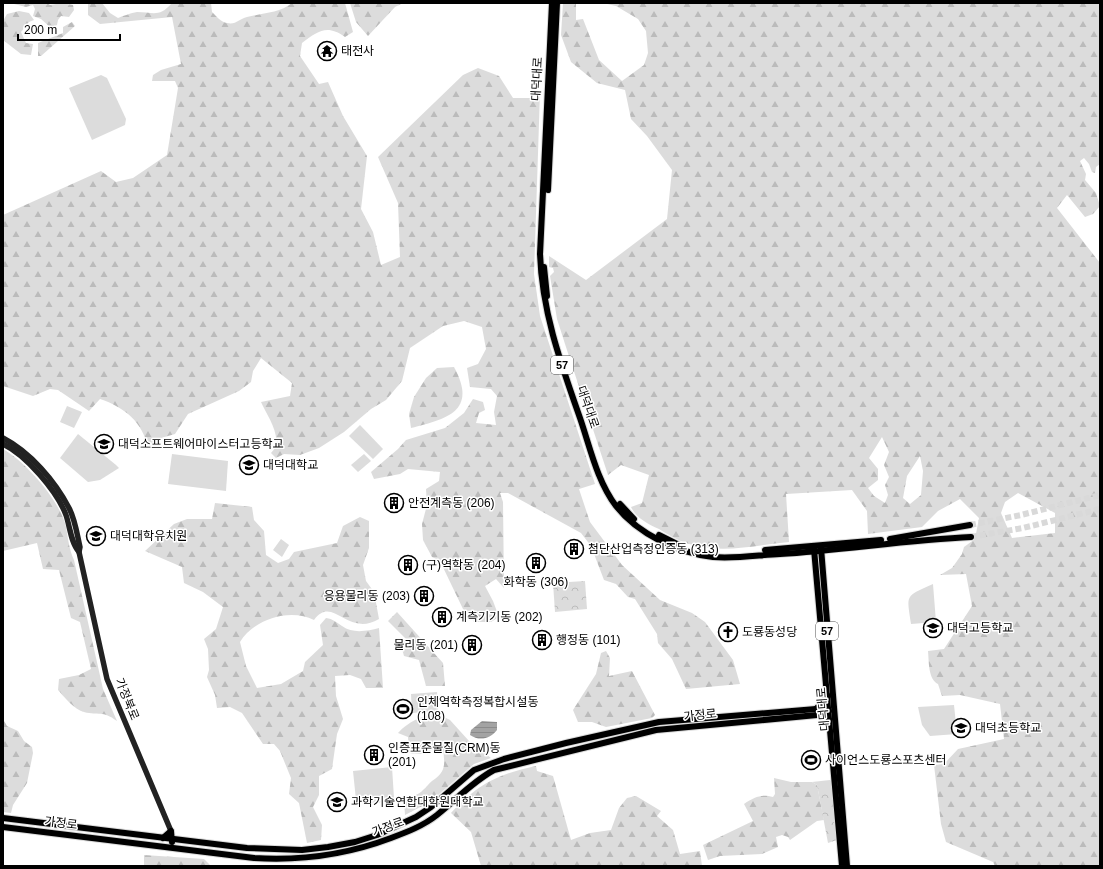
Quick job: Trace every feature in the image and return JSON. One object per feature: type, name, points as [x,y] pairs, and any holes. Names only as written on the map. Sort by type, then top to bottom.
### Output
[{"type":"main road","name":"대덕대로","points":[[552,3],[540,254],[541,282],[546,311],[557,351],[602,482],[610,497],[625,516],[637,526],[677,548],[714,557],[818,549]]},
{"type":"main road","name":"대덕대로","points":[[558,3],[544,254],[545,281],[555,332],[608,485],[621,505],[640,524],[693,550],[724,553],[818,549]]},
{"type":"main road","name":"가정북로","points":[[3,438],[20,448],[34,462],[61,496],[69,509],[80,547],[79,552],[107,679],[171,832],[172,848]]},
{"type":"main road","name":"가정북로","points":[[3,444],[24,458],[41,476],[64,511],[75,548],[79,552]]},
{"type":"main road","points":[[818,549],[970,526]]},
{"type":"main road","points":[[818,549],[971,537]]},
{"type":"main road","name":"대덕대로","points":[[818,549],[828,696],[831,710],[847,866]]},
{"type":"main road","name":"대덕대로","points":[[818,549],[842,866]]},
{"type":"main road","points":[[816,709],[828,696]]},
{"type":"main road","name":"가정로","points":[[3,818],[172,840],[280,850],[338,846],[377,834],[416,817],[474,770],[504,758],[659,722],[816,709],[831,710]]},
{"type":"main road","name":"가정로","points":[[3,827],[281,860],[333,855],[364,847],[414,829],[437,815],[480,778],[494,770],[656,730],[817,715],[831,710]]},
{"type":"main road","points":[[163,838],[171,832],[181,841]]},
{"type":"green space","points":[[10,3],[47,3],[50,5],[62,3],[73,5],[74,10],[69,17],[61,16],[57,25],[51,28],[41,19],[33,16],[35,9],[33,5],[26,7]]},
{"type":"green space","points":[[88,3],[102,3],[110,13],[118,18],[137,12],[156,13],[163,11],[172,3],[211,3],[212,12],[219,19],[227,23],[235,23],[247,17],[282,9],[292,3],[345,3],[353,32],[345,37],[339,33],[328,30],[318,32],[302,43],[300,56],[319,84],[328,82],[343,116],[367,156],[361,209],[373,232],[381,265],[400,257],[398,203],[378,157],[463,75],[478,68],[499,76],[513,98],[536,98],[540,93],[534,274],[540,316],[595,484],[579,489],[590,522],[622,565],[660,600],[692,613],[705,622],[733,660],[740,684],[686,689],[672,659],[658,643],[657,634],[635,599],[628,597],[616,584],[604,580],[591,546],[581,533],[508,493],[500,493],[503,502],[504,588],[496,579],[485,586],[499,617],[491,622],[474,622],[463,609],[440,561],[432,557],[423,540],[422,524],[427,505],[426,489],[439,481],[440,472],[408,469],[400,474],[374,479],[371,472],[398,449],[406,440],[445,428],[464,413],[473,399],[483,402],[485,410],[479,413],[476,423],[496,425],[494,412],[497,396],[491,389],[470,387],[467,368],[478,364],[486,349],[482,327],[464,321],[443,326],[410,348],[402,381],[386,400],[371,409],[344,432],[319,448],[300,455],[284,454],[276,458],[271,453],[275,447],[276,434],[261,402],[290,396],[292,383],[261,358],[253,371],[251,382],[239,391],[188,414],[175,434],[161,438],[148,448],[142,430],[137,423],[124,411],[109,402],[100,399],[89,411],[58,390],[50,389],[33,396],[3,386],[3,215],[101,171],[116,182],[133,178],[167,155],[178,88],[175,81],[152,81],[153,75],[161,70],[181,64],[172,17],[100,24],[88,15]]},
{"type":"green space","points":[[350,3],[403,3],[395,7],[368,36],[356,22]]},
{"type":"green space","points":[[563,3],[576,3],[576,20],[583,19],[599,60],[622,81],[644,65],[648,53],[646,31],[638,19],[616,6],[603,3],[1100,3],[1100,164],[1096,167],[1095,173],[1092,172],[1089,164],[1084,158],[1080,161],[1086,174],[1085,180],[1096,193],[1100,206],[1093,214],[1085,217],[1067,195],[1057,208],[1100,263],[1100,866],[995,866],[993,862],[946,842],[941,824],[934,765],[944,764],[958,749],[1004,739],[1000,704],[960,695],[942,696],[938,684],[932,678],[930,669],[928,651],[944,649],[972,606],[966,574],[940,575],[952,568],[962,554],[964,547],[975,539],[979,518],[960,499],[938,511],[922,527],[868,534],[867,511],[852,490],[786,494],[789,542],[725,549],[699,547],[686,543],[647,523],[639,517],[631,507],[642,503],[649,475],[621,465],[608,475],[557,319],[550,276],[554,272],[553,268],[549,267],[549,256],[586,280],[667,219],[672,170],[647,136],[631,119],[625,90],[597,83],[571,62],[561,35]],"holes":[[[882,437],[889,452],[884,465],[889,477],[885,485],[888,495],[885,503],[874,496],[868,488],[878,480],[878,469],[869,458]],[[920,456],[923,471],[921,495],[910,504],[903,498],[907,476]],[[1018,493],[1055,513],[1055,533],[1012,538],[1001,513],[1005,502]]]},
{"type":"green space","points":[[19,11],[29,13],[34,20],[29,22],[21,32],[26,43],[33,44],[31,55],[21,54],[3,40],[3,21],[7,14]]},
{"type":"green space","points":[[72,22],[75,26],[41,56],[38,56],[38,43],[63,33],[63,27]]},
{"type":"green space","points":[[101,75],[107,78],[126,119],[125,125],[92,140],[69,88]]},
{"type":"green space","points":[[454,367],[461,382],[462,394],[460,403],[455,411],[436,421],[411,428],[409,414],[414,397],[426,378],[437,368]]},
{"type":"green space","points":[[67,406],[82,412],[74,428],[60,422]]},
{"type":"green space","points":[[360,425],[383,449],[373,459],[349,436]]},
{"type":"green space","points":[[78,434],[119,468],[100,480],[88,482],[60,458]]},
{"type":"green space","points":[[3,449],[21,463],[41,483],[50,494],[63,517],[103,689],[117,721],[104,714],[89,713],[77,709],[58,690],[59,679],[79,675],[91,669],[80,622],[71,618],[59,570],[43,569],[37,543],[3,551]]},
{"type":"green space","points":[[172,454],[228,461],[226,491],[168,484]]},
{"type":"green space","points":[[364,454],[371,461],[358,472],[351,465]]},
{"type":"green space","points":[[215,503],[252,507],[254,520],[264,531],[266,555],[278,563],[289,559],[294,552],[337,543],[343,526],[360,517],[369,521],[369,548],[363,565],[366,581],[374,592],[379,619],[368,623],[358,624],[334,613],[328,612],[321,613],[314,620],[294,615],[284,616],[273,618],[254,627],[240,642],[246,666],[257,688],[281,684],[303,671],[305,662],[323,645],[320,625],[326,618],[333,620],[346,629],[355,631],[365,631],[379,628],[383,688],[366,688],[361,679],[350,675],[335,676],[336,696],[343,719],[337,734],[332,769],[319,776],[319,795],[313,807],[322,825],[321,840],[307,843],[299,803],[289,794],[291,778],[280,751],[274,744],[263,744],[242,713],[230,707],[217,708],[215,695],[207,677],[209,670],[208,649],[204,639],[216,629],[223,607],[203,592],[184,583],[182,567],[145,551],[174,524],[187,519],[212,519]]},
{"type":"green space","points":[[281,539],[289,545],[282,557],[273,550]]},
{"type":"green space","points":[[585,581],[587,609],[555,612],[553,583]]},
{"type":"green space","points":[[933,584],[936,622],[911,624],[909,602],[912,594]]},
{"type":"green space","points":[[397,612],[443,663],[445,686],[426,686],[419,660],[404,656],[399,638],[407,640],[388,621]]},
{"type":"green space","points":[[606,651],[610,658],[609,676],[632,671],[655,715],[652,718],[606,727],[592,722],[578,722],[573,710],[596,674],[601,653]]},
{"type":"green space","points":[[437,692],[438,711],[412,713],[411,694]]},
{"type":"green space","points":[[954,705],[957,734],[930,736],[922,725],[918,707]]},
{"type":"green space","points":[[436,713],[450,720],[469,741],[491,758],[474,764],[430,802],[405,815],[404,800],[419,793],[437,778],[444,768],[444,759],[443,749],[438,747],[423,754],[409,753],[408,737],[398,733],[406,725],[415,720]]},
{"type":"green space","points":[[3,719],[7,726],[18,731],[24,741],[32,747],[33,753],[27,783],[13,805],[11,813],[3,812]]},
{"type":"green space","points":[[536,766],[537,771],[553,776],[571,840],[590,833],[611,830],[619,808],[627,798],[636,796],[661,811],[657,816],[673,830],[680,854],[700,851],[702,866],[481,866],[471,832],[451,813],[470,795],[489,782],[510,773]]},
{"type":"green space","points":[[392,767],[394,798],[373,804],[361,803],[360,799],[356,800],[353,771]]},
{"type":"green space","points":[[774,778],[791,782],[812,782],[817,785],[824,820],[817,821],[790,840],[788,837],[782,835],[776,837],[778,847],[762,854],[720,856],[708,860],[703,845],[753,821],[744,804],[758,797],[773,797],[775,794]]},
{"type":"green space","points":[[830,780],[833,783],[837,840],[828,843],[817,785],[812,782]]},
{"type":"green space","points":[[144,855],[204,859],[211,866],[144,866]]},
{"type":"shaded area","points":[[482,721],[497,722],[497,730],[495,733],[481,739],[470,735],[471,730]]},
{"type":"tunnel","points":[[970,525],[1021,515],[1100,495]]},
{"type":"tunnel","points":[[971,537],[1023,528],[1100,509]]},
{"type":"place","name":"태전사","points":[[327,51]]},
{"type":"place","name":"대덕소프트웨어마이스터고등학교","points":[[104,444]]},
{"type":"place","name":"대덕대학교","points":[[249,465]]},
{"type":"place","name":"안전계측동 (206)","points":[[394,503]]},
{"type":"place","name":"대덕대학유치원","points":[[96,536]]},
{"type":"place","name":"첨단산업측정인증동 (313)","points":[[574,549]]},
{"type":"place","name":"화학동 (306)","points":[[536,563]]},
{"type":"place","name":"(구)역학동 (204)","points":[[408,565]]},
{"type":"place","name":"응용물리동 (203)","points":[[424,596]]},
{"type":"place","name":"계측기기동 (202)","points":[[442,617]]},
{"type":"place","name":"대덕고등학교","points":[[933,628]]},
{"type":"place","name":"도룡동성당","points":[[728,632]]},
{"type":"place","name":"행정동 (101)","points":[[542,640]]},
{"type":"place","name":"물리동 (201)","points":[[472,645]]},
{"type":"place","name":"인체역학측정복합시설동 (108)","points":[[403,709]]},
{"type":"place","name":"대덕초등학교","points":[[961,728]]},
{"type":"place","name":"인증표준물질(CRM)동 (201)","points":[[374,755]]},
{"type":"place","name":"사이언스도룡스포츠센터","points":[[811,760]]},
{"type":"place","name":"과학기술연합대학원대학교","points":[[337,802]]}]
